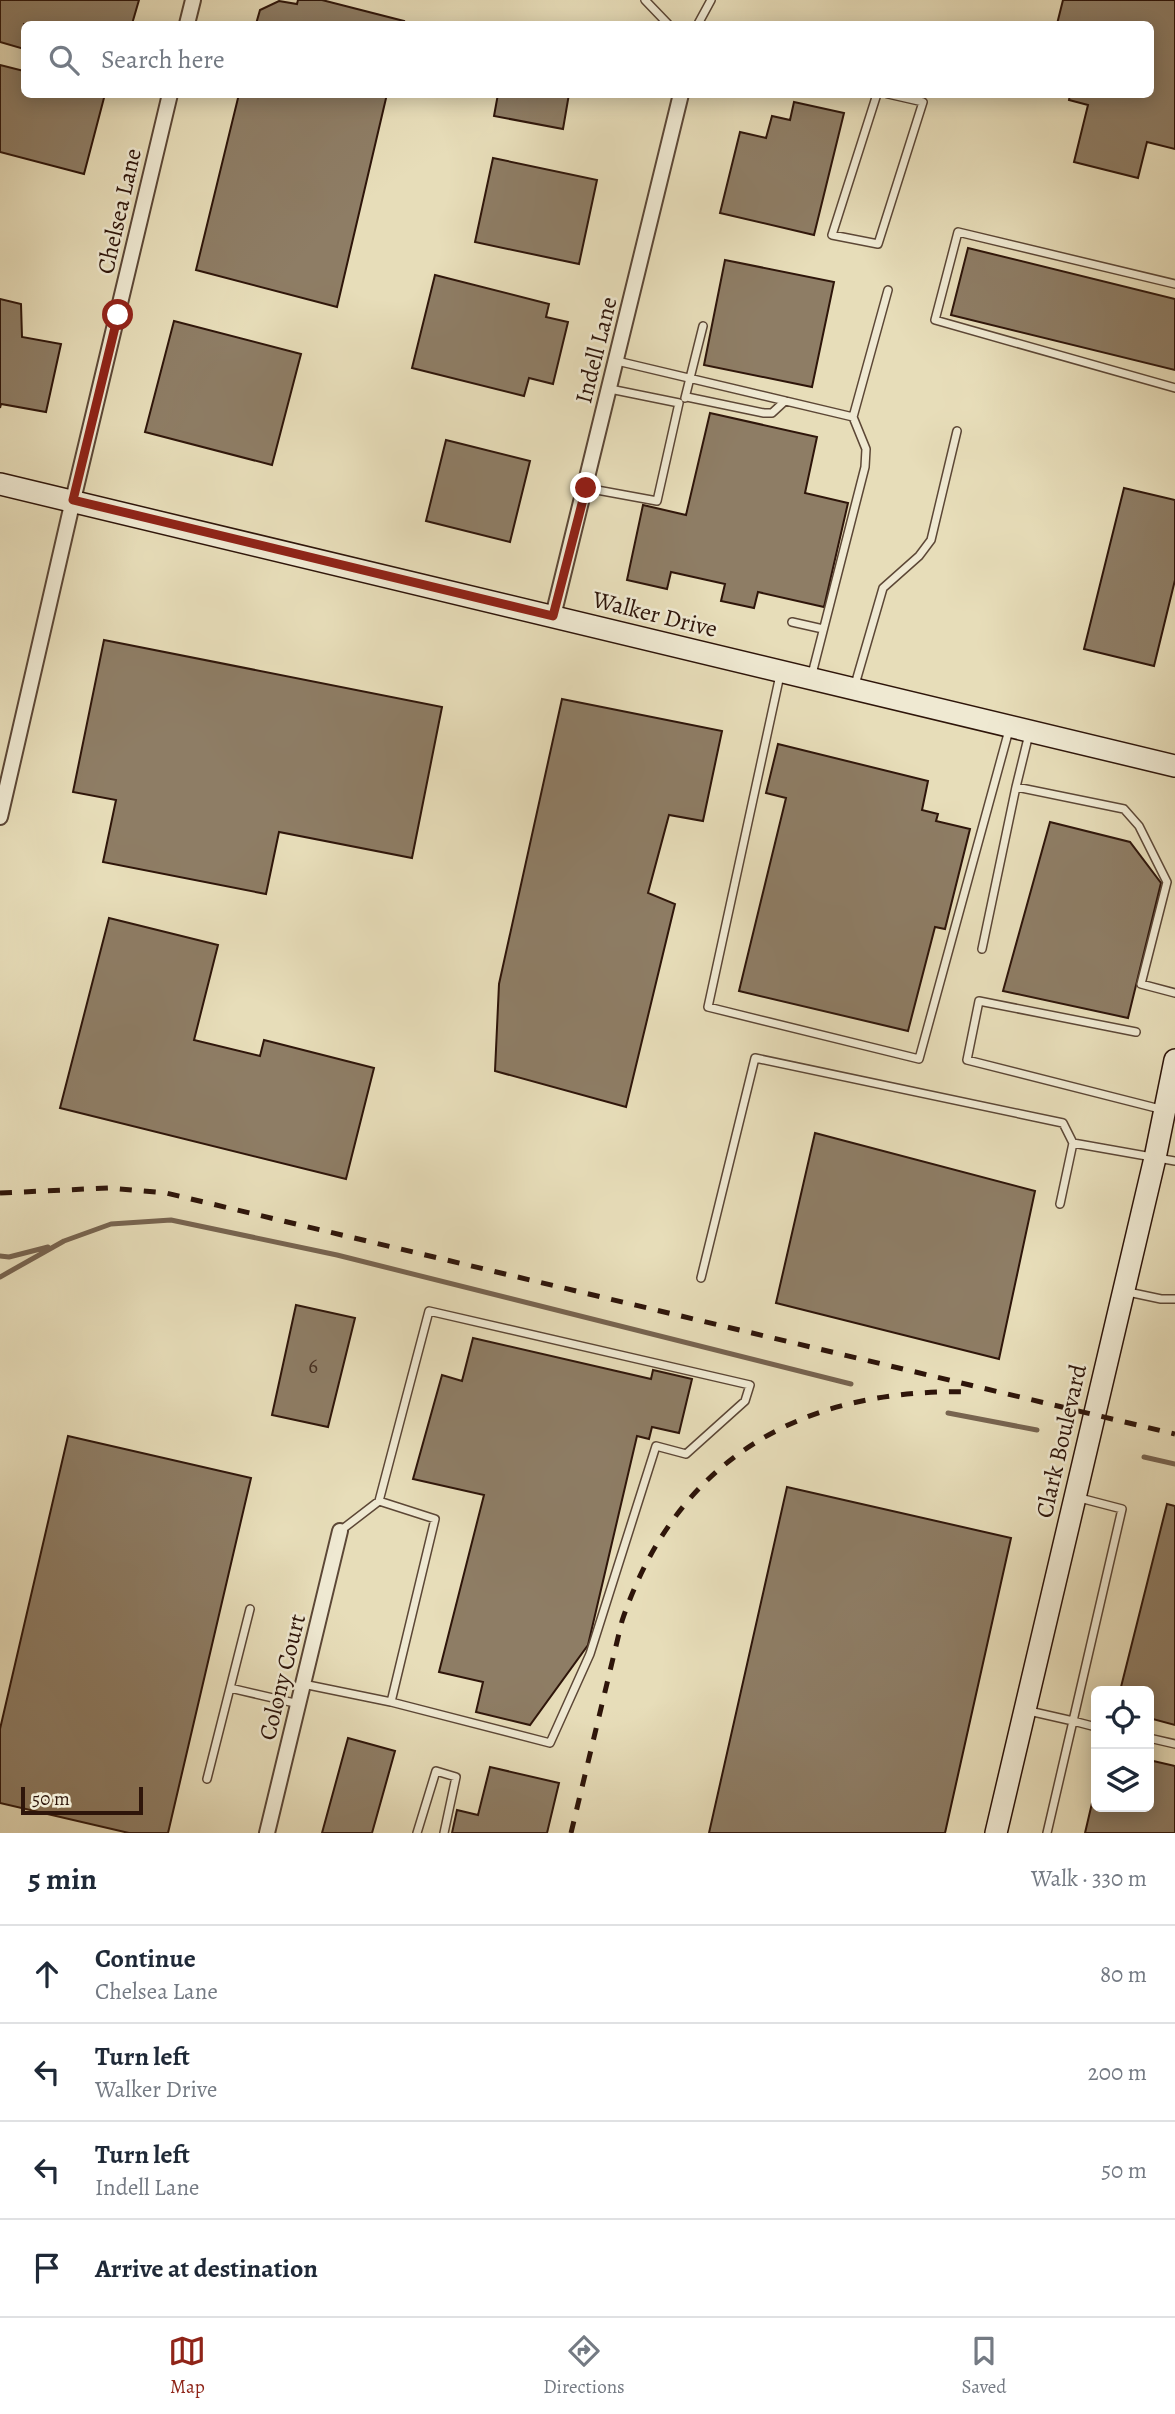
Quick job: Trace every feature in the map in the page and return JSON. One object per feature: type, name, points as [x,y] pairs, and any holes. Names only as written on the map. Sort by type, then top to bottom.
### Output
[{"type":"street","points":[[188,21],[192,0]]},
{"type":"street","name":"Chelsea Lane","points":[[0,817],[169,98]]},
{"type":"street","name":"Indell Lane","points":[[553,616],[680,98]]},
{"type":"street","name":"Walker Drive","points":[[0,484],[1175,766]]},
{"type":"street","name":"Clark Boulevard","points":[[996,1833],[1123,1291],[1165,1159],[1175,1060]]},
{"type":"street","name":"Colony Court","points":[[267,1833],[340,1531]]},
{"type":"lane","points":[[700,21],[711,0]]},
{"type":"lane","points":[[646,1],[665,21]]},
{"type":"lane","points":[[876,98],[832,235],[878,244],[923,102],[906,98]]},
{"type":"lane","points":[[1175,284],[958,232],[935,320],[1175,388]]},
{"type":"lane","points":[[811,678],[865,467],[866,449],[853,417],[888,290]]},
{"type":"lane","points":[[586,488],[657,501],[679,403],[687,397],[703,326]]},
{"type":"lane","points":[[617,360],[853,417]]},
{"type":"lane","points":[[610,389],[679,403]]},
{"type":"lane","points":[[687,397],[764,414],[772,412],[785,401]]},
{"type":"lane","points":[[853,689],[883,588],[919,556],[931,540],[957,430]]},
{"type":"lane","points":[[792,622],[823,629]]},
{"type":"lane","points":[[781,671],[708,1007],[906,1056],[919,1059],[1020,729]]},
{"type":"lane","points":[[982,949],[1016,787],[1020,729]]},
{"type":"lane","points":[[1016,787],[1124,809],[1139,826],[1167,882],[1141,984],[1175,993]]},
{"type":"lane","points":[[1136,1032],[979,1001],[967,1060],[1169,1111]]},
{"type":"lane","points":[[701,1278],[755,1058],[1063,1123],[1073,1143],[1060,1204]]},
{"type":"lane","points":[[1073,1143],[1165,1159]]},
{"type":"lane","points":[[1123,1291],[1161,1299],[1175,1298]]},
{"type":"lane","points":[[303,1684],[391,1702],[550,1743],[590,1654],[656,1446],[686,1454],[744,1401],[750,1384],[429,1311],[379,1501],[340,1531]]},
{"type":"lane","points":[[1047,1833],[1122,1509],[1075,1497]]},
{"type":"lane","points":[[379,1501],[435,1519],[391,1702]]},
{"type":"lane","points":[[207,1779],[250,1609]]},
{"type":"lane","points":[[230,1688],[299,1704]]},
{"type":"lane","points":[[1025,1710],[1091,1726]]},
{"type":"lane","points":[[1154,1739],[1175,1744]]},
{"type":"lane","points":[[417,1833],[436,1771],[456,1777],[444,1833]]},
{"type":"building","points":[[0,0],[139,0],[133,21],[21,21],[21,48],[0,42]]},
{"type":"building","points":[[298,0],[322,0],[404,21],[257,21],[260,10],[279,1],[297,4]]},
{"type":"building","points":[[1063,0],[1175,0],[1175,149],[1147,142],[1138,178],[1074,162],[1088,105],[1069,100],[1154,98],[1154,21],[1058,21]]},
{"type":"building","points":[[0,65],[21,70],[21,98],[104,98],[84,174],[0,152]]},
{"type":"building","points":[[238,98],[386,98],[337,307],[196,270]]},
{"type":"building","points":[[497,98],[568,98],[563,129],[494,116]]},
{"type":"building","points":[[794,102],[844,113],[814,235],[720,213],[740,132],[766,138],[772,116],[790,120]]},
{"type":"building","points":[[493,158],[597,180],[579,264],[475,242]]},
{"type":"building","points":[[968,248],[1175,299],[1175,370],[951,315]]},
{"type":"building","points":[[725,260],[834,282],[812,387],[704,365]]},
{"type":"building","points":[[435,275],[549,304],[546,317],[568,322],[553,384],[529,378],[524,396],[412,368]]},
{"type":"building","points":[[0,299],[21,304],[22,337],[61,344],[46,412],[1,404],[0,408]]},
{"type":"building","points":[[174,321],[301,354],[272,465],[145,432]]},
{"type":"building","points":[[710,413],[817,437],[805,493],[848,503],[824,607],[758,592],[754,608],[721,601],[725,584],[671,572],[667,589],[627,580],[643,505],[686,515]]},
{"type":"building","points":[[446,440],[530,461],[510,542],[426,521]]},
{"type":"building","points":[[1124,488],[1175,500],[1175,580],[1154,666],[1084,649]]},
{"type":"building","points":[[104,640],[442,707],[412,858],[279,832],[266,894],[103,862],[116,800],[73,792]]},
{"type":"building","points":[[562,699],[722,731],[703,821],[669,815],[648,893],[675,904],[626,1107],[495,1071],[499,984]]},
{"type":"building","points":[[778,744],[928,781],[922,810],[938,814],[936,821],[970,829],[945,929],[935,927],[908,1031],[739,991],[786,798],[766,793]]},
{"type":"building","points":[[1050,822],[1130,842],[1161,883],[1128,1018],[1003,991]]},
{"type":"building","points":[[109,918],[218,945],[194,1040],[260,1056],[264,1040],[374,1068],[346,1179],[60,1108]]},
{"type":"building","points":[[815,1133],[1035,1191],[999,1359],[776,1303]]},
{"type":"building","points":[[296,1305],[355,1318],[328,1427],[272,1415]]},
{"type":"building","points":[[473,1338],[651,1379],[653,1370],[692,1379],[679,1433],[652,1427],[649,1439],[637,1436],[588,1645],[530,1725],[476,1712],[483,1682],[439,1672],[484,1495],[413,1479],[442,1375],[462,1381]]},
{"type":"building","points":[[68,1436],[251,1478],[168,1833],[129,1833],[0,1803],[0,1729]]},
{"type":"building","points":[[787,1487],[1011,1538],[945,1833],[709,1833]]},
{"type":"building","points":[[1167,1504],[1175,1506],[1175,1725],[1154,1719],[1154,1686],[1121,1686]]},
{"type":"building","points":[[348,1738],[395,1751],[372,1833],[322,1833]]},
{"type":"building","points":[[1154,1761],[1175,1766],[1175,1833],[1085,1833],[1091,1807],[1091,1812],[1154,1812]]},
{"type":"building","points":[[490,1767],[559,1783],[547,1833],[452,1833],[457,1810],[478,1815]]},
{"type":"waterway","points":[[0,1277],[64,1241],[111,1224],[171,1220],[337,1255],[851,1384]]},
{"type":"waterway","points":[[0,1256],[9,1257],[48,1247]]},
{"type":"waterway","points":[[948,1413],[1037,1430]]},
{"type":"waterway","points":[[1144,1457],[1175,1464]]},
{"type":"railway","points":[[0,1193],[108,1188],[166,1193],[1175,1434]]},
{"type":"railway","points":[[571,1833],[622,1621],[646,1564],[676,1515],[713,1475],[755,1443],[802,1419],[854,1403],[911,1394],[972,1392]]},
{"type":"route","points":[[118,315],[73,500],[553,616],[586,488]]}]
